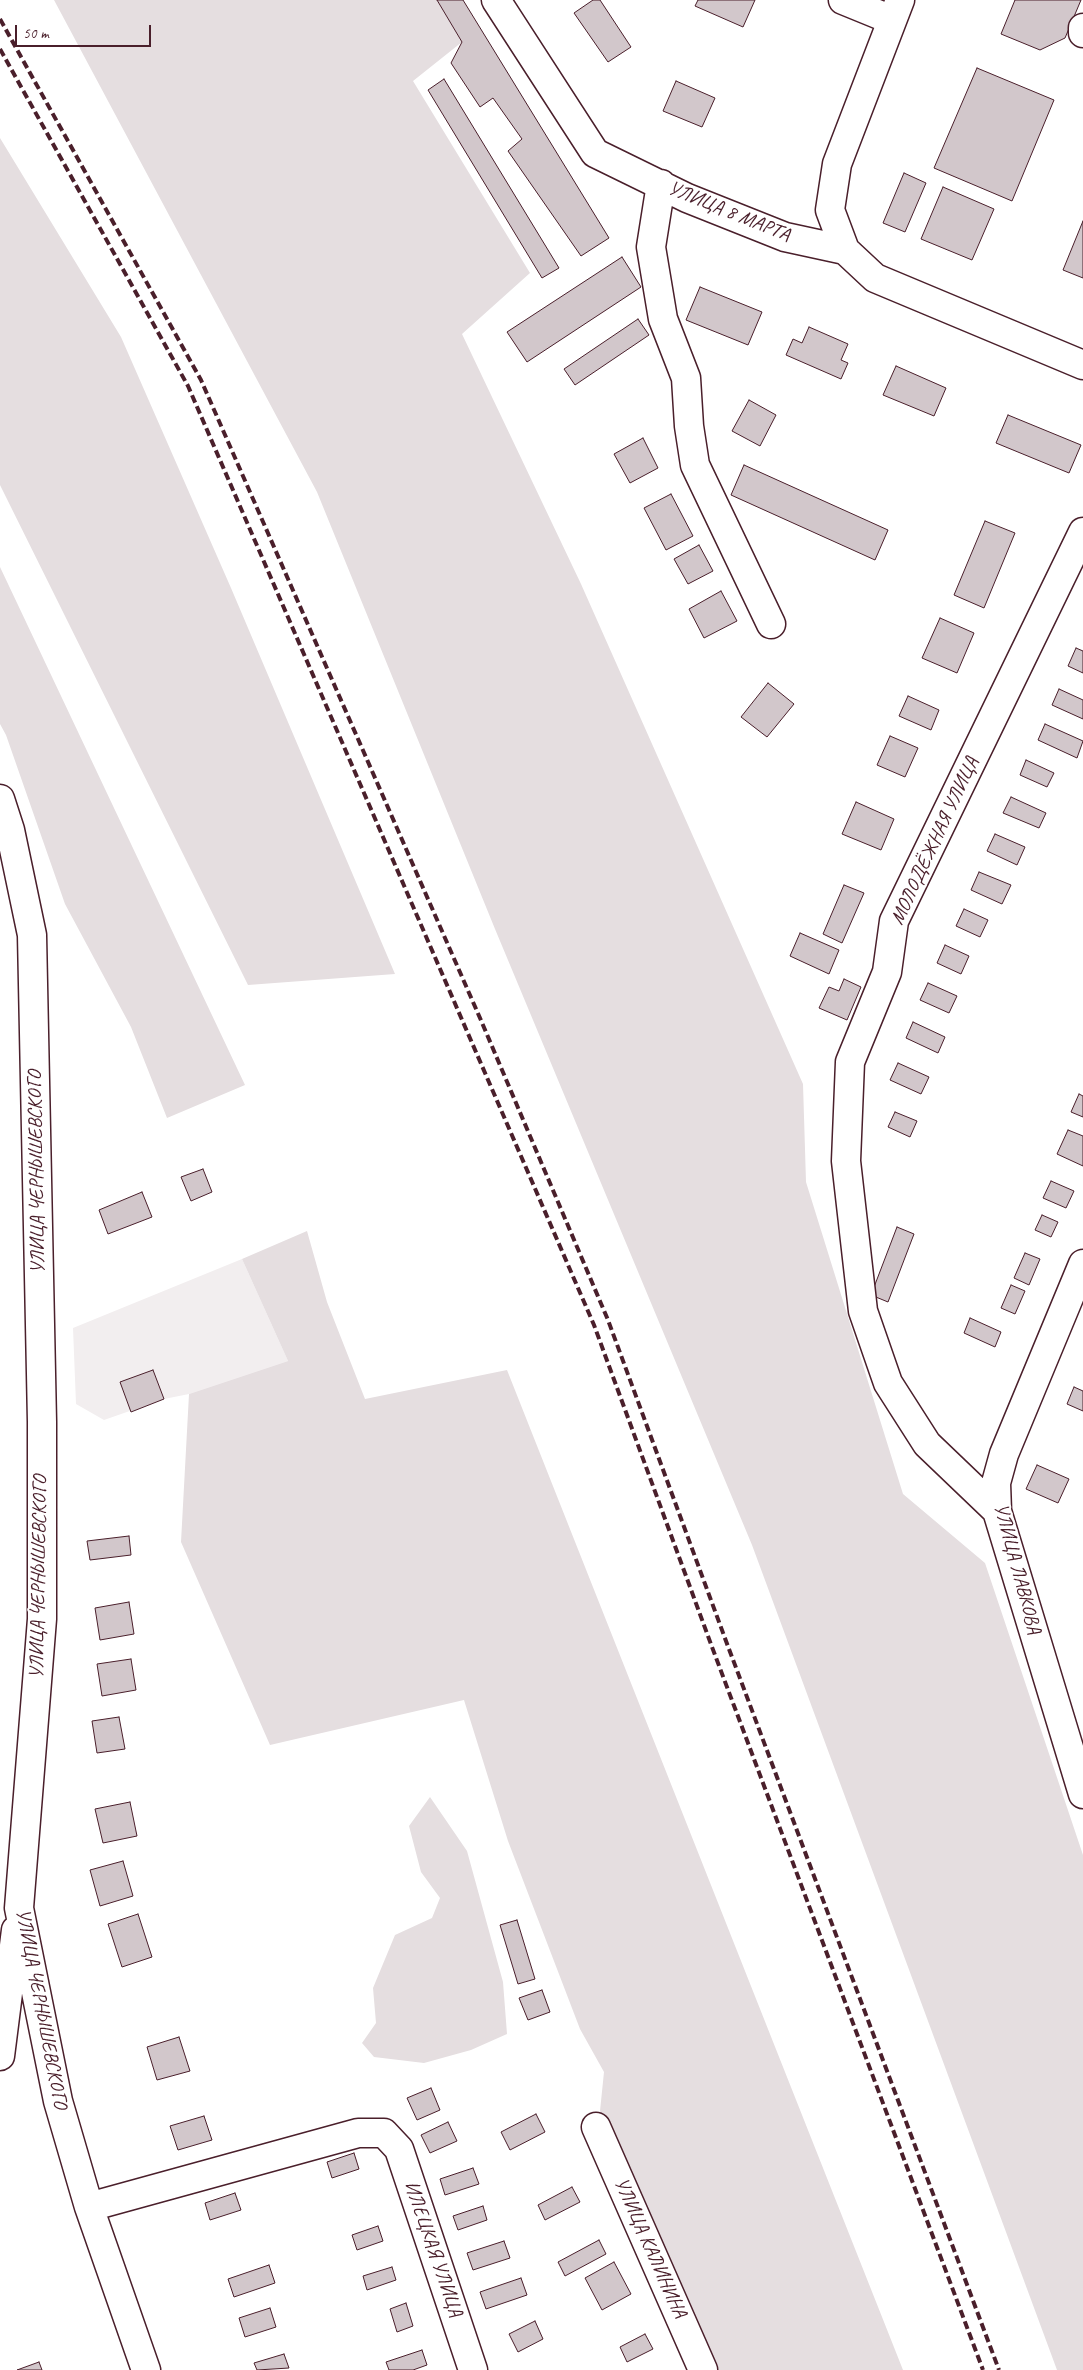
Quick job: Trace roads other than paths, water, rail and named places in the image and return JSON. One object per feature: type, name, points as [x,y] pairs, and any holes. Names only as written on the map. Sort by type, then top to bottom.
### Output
[{"type":"street","name":"УЛИЦА 8 МАРТА","points":[[496,0],[595,153],[687,198],[785,237],[845,250]]},
{"type":"street","points":[[843,0],[896,10],[837,164],[830,210],[845,250],[875,278],[1083,365]]},
{"type":"street","points":[[1083,28],[1083,33]]},
{"type":"street","points":[[661,184],[651,247],[663,319],[686,378],[689,426],[695,465],[771,624]]},
{"type":"street","name":"МОЛОДЁЖНАЯ УЛИЦА","points":[[996,1511],[927,1444],[888,1383],[863,1311],[846,1161],[850,1062],[887,972],[894,921],[1083,532]]},
{"type":"street","name":"УЛИЦА ЧЕРНЫШЕВСКОГО","points":[[0,799],[10,830],[32,935],[42,1422],[42,1619],[19,1908],[58,2101],[89,2207],[146,2370]]},
{"type":"street","name":"УЛИЦА ЛАВКОВА","points":[[1083,1264],[1004,1454],[996,1483],[996,1511],[1083,1794]]},
{"type":"street","points":[[0,2056],[19,1908]]},
{"type":"street","name":"УЛИЦА КАЛИНИНА","points":[[596,2127],[704,2370]]},
{"type":"street","name":"ИЛЕЦКАЯ УЛИЦА","points":[[89,2207],[358,2133],[384,2133],[399,2149],[474,2370]]},
{"type":"railway","points":[[0,19],[201,380],[480,1018],[608,1320],[999,2370]]},
{"type":"railway","points":[[0,49],[188,386],[594,1325],[712,1647],[983,2370]]}]
